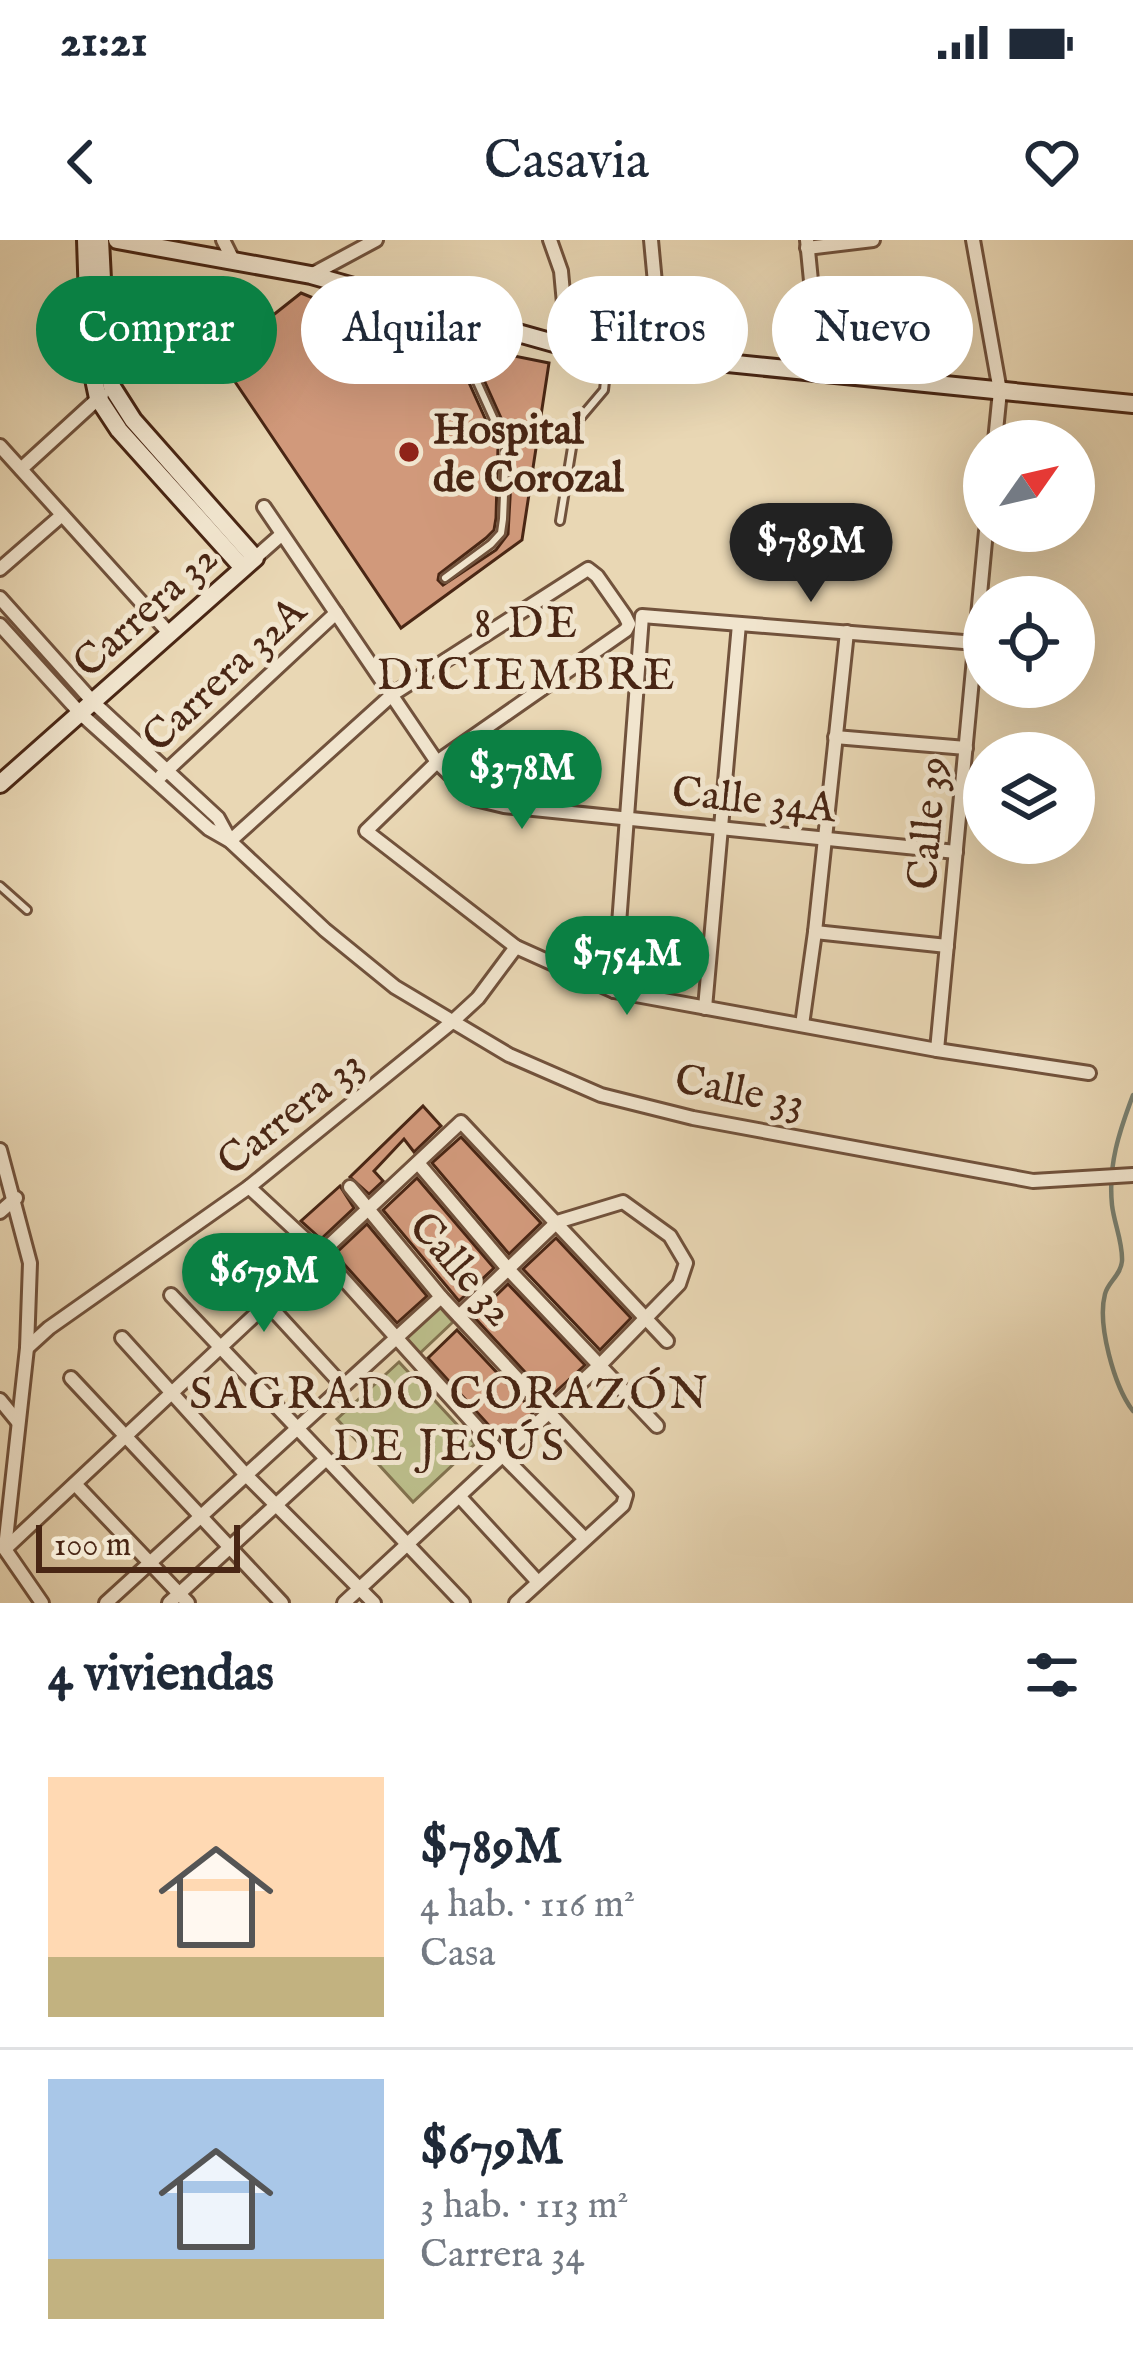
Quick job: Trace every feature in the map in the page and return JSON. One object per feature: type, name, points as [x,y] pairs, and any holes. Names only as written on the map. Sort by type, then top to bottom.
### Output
[{"type":"street","points":[[86,240],[90,360],[105,393],[133,420],[249,563]]},
{"type":"street","points":[[21,469],[105,393],[100,240]]},
{"type":"street","points":[[117,240],[315,276]]},
{"type":"street","points":[[223,240],[233,260]]},
{"type":"street","points":[[311,275],[376,240]]},
{"type":"street","points":[[550,240],[559,276]]},
{"type":"street","points":[[651,240],[654,276]]},
{"type":"street","points":[[810,276],[807,244],[873,240]]},
{"type":"street","points":[[973,240],[1000,391],[997,420]]},
{"type":"street","points":[[930,384],[1133,404]]},
{"type":"street","points":[[0,446],[169,633]]},
{"type":"street","name":"Calle 34A","points":[[264,507],[437,762],[475,800],[956,852]]},
{"type":"street","points":[[0,569],[62,515]]},
{"type":"street","name":"Carrera 32","points":[[0,784],[281,535]]},
{"type":"street","points":[[230,841],[393,694],[588,569],[625,616],[626,630],[437,762],[366,831],[517,947],[614,991],[1089,1073]]},
{"type":"street","name":"Calle 33","points":[[1,602],[87,709],[167,770],[218,818],[230,841]]},
{"type":"street","name":"Carrera 32A","points":[[154,782],[336,613]]},
{"type":"street","points":[[614,991],[641,616],[963,642]]},
{"type":"street","points":[[705,1007],[739,624]]},
{"type":"street","name":"Calle 33","points":[[0,625],[154,782],[230,841],[325,930],[395,987],[509,1055],[601,1095],[693,1118],[1033,1181],[1131,1176]]},
{"type":"street","points":[[802,1025],[847,632]]},
{"type":"street","points":[[835,737],[963,748]]},
{"type":"street","name":"Calle 39","points":[[938,1050],[963,779]]},
{"type":"street","points":[[815,932],[947,946]]},
{"type":"street","name":"Carrera 33","points":[[27,1348],[249,1187],[452,1022],[478,998],[517,947]]},
{"type":"street","points":[[6,1551],[461,1122],[668,1341]]},
{"type":"street","points":[[0,1150],[30,1263],[27,1348],[6,1551],[42,1603]]},
{"type":"street","points":[[418,1163],[508,1269],[657,1426]]},
{"type":"street","points":[[249,1187],[320,1253],[394,1340],[585,1539],[516,1603]]},
{"type":"street","name":"Calle 32","points":[[350,1187],[441,1297],[626,1495],[623,1504],[585,1539]]},
{"type":"street","points":[[0,1212],[16,1198]]},
{"type":"street","points":[[344,1603],[601,1364],[680,1284],[686,1263],[670,1236],[622,1202],[557,1222],[459,1316]]},
{"type":"street","points":[[219,1251],[344,1386]]},
{"type":"street","points":[[172,1294],[463,1603]]},
{"type":"street","points":[[106,1603],[441,1297]]},
{"type":"street","points":[[122,1338],[246,1475],[374,1603]]},
{"type":"street","points":[[71,1378],[283,1603]]},
{"type":"street","points":[[0,1400],[18,1422]]},
{"type":"street","points":[[75,1484],[178,1600],[326,1460]]},
{"type":"street","points":[[460,1497],[538,1582]]},
{"type":"lane","points":[[445,578],[501,533],[506,446],[478,384]]},
{"type":"lane","points":[[560,521],[576,423],[605,384]]},
{"type":"lane","points":[[0,886],[27,910]]},
{"type":"lane","points":[[0,1569],[6,1551]]},
{"type":"green space","points":[[439,1306],[453,1322],[417,1356],[401,1341]]},
{"type":"green space","points":[[399,1362],[475,1444],[413,1502],[337,1419]]},
{"type":"building","name":"Hospital de Corozal","points":[[301,293],[301,384],[470,384],[498,447],[496,518],[486,538],[439,574],[443,585],[496,550],[508,534],[513,445],[486,384],[523,384],[523,358],[547,363],[522,540],[401,628],[237,384],[277,384],[277,312]]},
{"type":"building","points":[[423,1106],[441,1126],[414,1152],[404,1139],[374,1171],[383,1181],[369,1194],[350,1177]]},
{"type":"building","points":[[461,1137],[541,1223],[509,1254],[432,1163]]},
{"type":"building","points":[[417,1178],[494,1268],[459,1301],[383,1210]]},
{"type":"building","points":[[340,1186],[354,1208],[321,1239],[301,1221]]},
{"type":"building","points":[[367,1224],[427,1296],[397,1323],[335,1254]]},
{"type":"building","points":[[556,1238],[631,1318],[600,1350],[523,1269]]},
{"type":"building","points":[[508,1284],[585,1365],[549,1398],[474,1317]]},
{"type":"building","points":[[457,1330],[534,1412],[503,1441],[428,1358]]},
{"type":"waterway","points":[[1133,1095],[1112,1176],[1122,1261],[1103,1307],[1109,1354],[1133,1411]]},
{"type":"place","name":"Hospital de Corozal","points":[[409,452]]},
{"type":"district","name":"8 DE DICIEMBRE","points":[[527,647]]},
{"type":"district","name":"SAGRADO CORAZÓN DE JESÚS","points":[[450,1418]]}]
